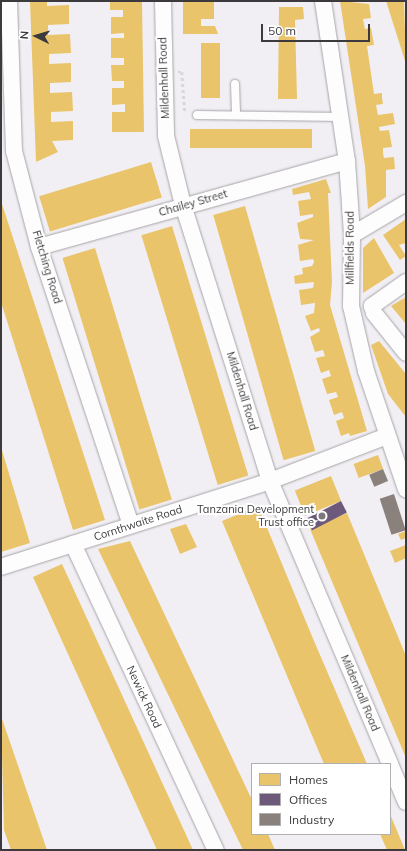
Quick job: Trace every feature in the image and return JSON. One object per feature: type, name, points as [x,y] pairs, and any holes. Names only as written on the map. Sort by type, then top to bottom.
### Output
[{"type":"street","name":"Fletching Road","points":[[9,1],[7,108],[14,151],[39,247],[131,525]]},
{"type":"street","name":"Mildenhall Road","points":[[162,1],[166,136],[183,205],[270,481],[390,763]]},
{"type":"street","name":"Millfields Road","points":[[323,1],[347,161],[352,235],[351,306],[387,436],[406,489]]},
{"type":"street","name":"Chailey Street","points":[[39,247],[183,205],[347,161]]},
{"type":"street","points":[[352,235],[406,202]]},
{"type":"street","points":[[406,282],[372,306],[374,313],[406,353]]},
{"type":"street","name":"Cornthwaite Road","points":[[1,567],[270,481],[387,436]]},
{"type":"street","name":"Newick Road","points":[[73,544],[216,850]]},
{"type":"street","name":"Mildenhall Road","points":[[391,766],[406,802]]},
{"type":"lane","points":[[235,84],[236,115]]},
{"type":"lane","points":[[198,115],[341,117]]},
{"type":"path","points":[[164,71],[182,72],[185,116],[198,115]]},
{"type":"building: Homes","points":[[30,1],[47,1],[47,6],[69,5],[69,24],[48,25],[48,35],[70,34],[71,53],[49,54],[49,64],[71,63],[71,82],[50,83],[50,93],[72,92],[73,111],[51,112],[51,122],[73,121],[73,140],[52,141],[58,152],[36,162]]},
{"type":"building: Homes","points":[[110,1],[142,1],[144,132],[112,132],[112,112],[125,112],[125,104],[112,105],[112,88],[124,88],[124,81],[112,81],[111,65],[124,65],[124,58],[111,58],[111,38],[124,38],[124,33],[111,34],[111,17],[123,17],[123,10],[110,10]]},
{"type":"building: Homes","points":[[183,1],[214,2],[214,19],[201,19],[201,26],[215,26],[218,34],[183,34]]},
{"type":"building: Homes","points":[[340,1],[369,4],[371,18],[363,19],[365,29],[371,28],[374,45],[367,46],[374,94],[382,93],[383,104],[376,105],[378,115],[393,113],[395,124],[379,127],[380,131],[389,130],[392,147],[383,148],[383,153],[384,158],[394,157],[395,169],[386,170],[386,197],[368,209],[365,166]]},
{"type":"building: Homes","points":[[386,1],[404,1],[406,64]]},
{"type":"building: Homes","points":[[279,7],[303,7],[304,19],[295,20],[297,99],[278,99]]},
{"type":"building: Homes","points":[[201,43],[220,43],[220,98],[201,98]]},
{"type":"building: Homes","points":[[190,129],[312,129],[312,148],[190,148]]},
{"type":"building: Homes","points":[[151,162],[162,197],[50,232],[39,196]]},
{"type":"building: Homes","points":[[326,179],[331,193],[328,193],[332,282],[330,305],[367,431],[350,436],[349,433],[341,436],[336,421],[344,418],[342,412],[334,415],[329,400],[338,397],[336,392],[327,394],[322,379],[331,376],[329,370],[321,373],[316,358],[325,356],[323,350],[315,352],[310,337],[320,331],[319,328],[311,331],[305,316],[314,313],[315,303],[301,305],[299,290],[313,288],[314,282],[295,284],[294,276],[303,274],[302,268],[312,266],[314,262],[313,259],[300,261],[298,245],[314,240],[300,239],[297,223],[313,217],[313,214],[300,216],[298,201],[311,199],[309,192],[293,195],[292,189]]},
{"type":"building: Homes","points":[[1,201],[105,520],[73,530],[1,302]]},
{"type":"building: Homes","points":[[245,206],[315,451],[284,460],[213,215]]},
{"type":"building: Homes","points":[[406,219],[406,243],[399,245],[406,256],[400,260],[383,235]]},
{"type":"building: Homes","points":[[172,226],[248,476],[218,485],[141,235]]},
{"type":"building: Homes","points":[[374,238],[394,273],[363,293],[363,248]]},
{"type":"building: Homes","points":[[95,248],[172,500],[139,509],[62,258]]},
{"type":"building: Homes","points":[[406,297],[406,324],[391,306]]},
{"type":"building: Homes","points":[[379,341],[406,374],[406,417],[388,394],[371,345]]},
{"type":"building: Homes","points":[[1,447],[30,543],[1,552]]},
{"type":"building: Homes","points":[[378,455],[383,469],[359,478],[354,464]]},
{"type":"building: Homes","points":[[331,476],[341,501],[305,516],[295,491]]},
{"type":"building: Homes","points":[[258,506],[367,763],[324,763],[222,521]]},
{"type":"building: Homes","points":[[347,513],[406,656],[406,758],[310,529]]},
{"type":"building: Homes","points":[[186,524],[197,547],[180,554],[170,529]]},
{"type":"building: Homes","points":[[406,531],[406,538],[401,540],[398,534]]},
{"type":"building: Homes","points":[[130,541],[251,798],[251,835],[268,835],[275,850],[243,850],[98,549]]},
{"type":"building: Homes","points":[[406,545],[406,558],[395,563],[390,551]]},
{"type":"building: Homes","points":[[62,564],[193,850],[157,850],[33,577]]},
{"type":"building: Homes","points":[[1,716],[47,850],[11,850],[4,830]]},
{"type":"building: Homes","points":[[391,816],[405,850],[387,850],[380,835],[391,835]]},
{"type":"building: Offices","points":[[341,501],[347,513],[312,530],[306,519]]},
{"type":"building: Industry","points":[[383,469],[388,481],[374,487],[369,475]]},
{"type":"building: Industry","points":[[394,494],[406,530],[391,535],[380,499]]},
{"type":"place","name":"Tanzania Development Trust office","points":[[322,516]]}]
